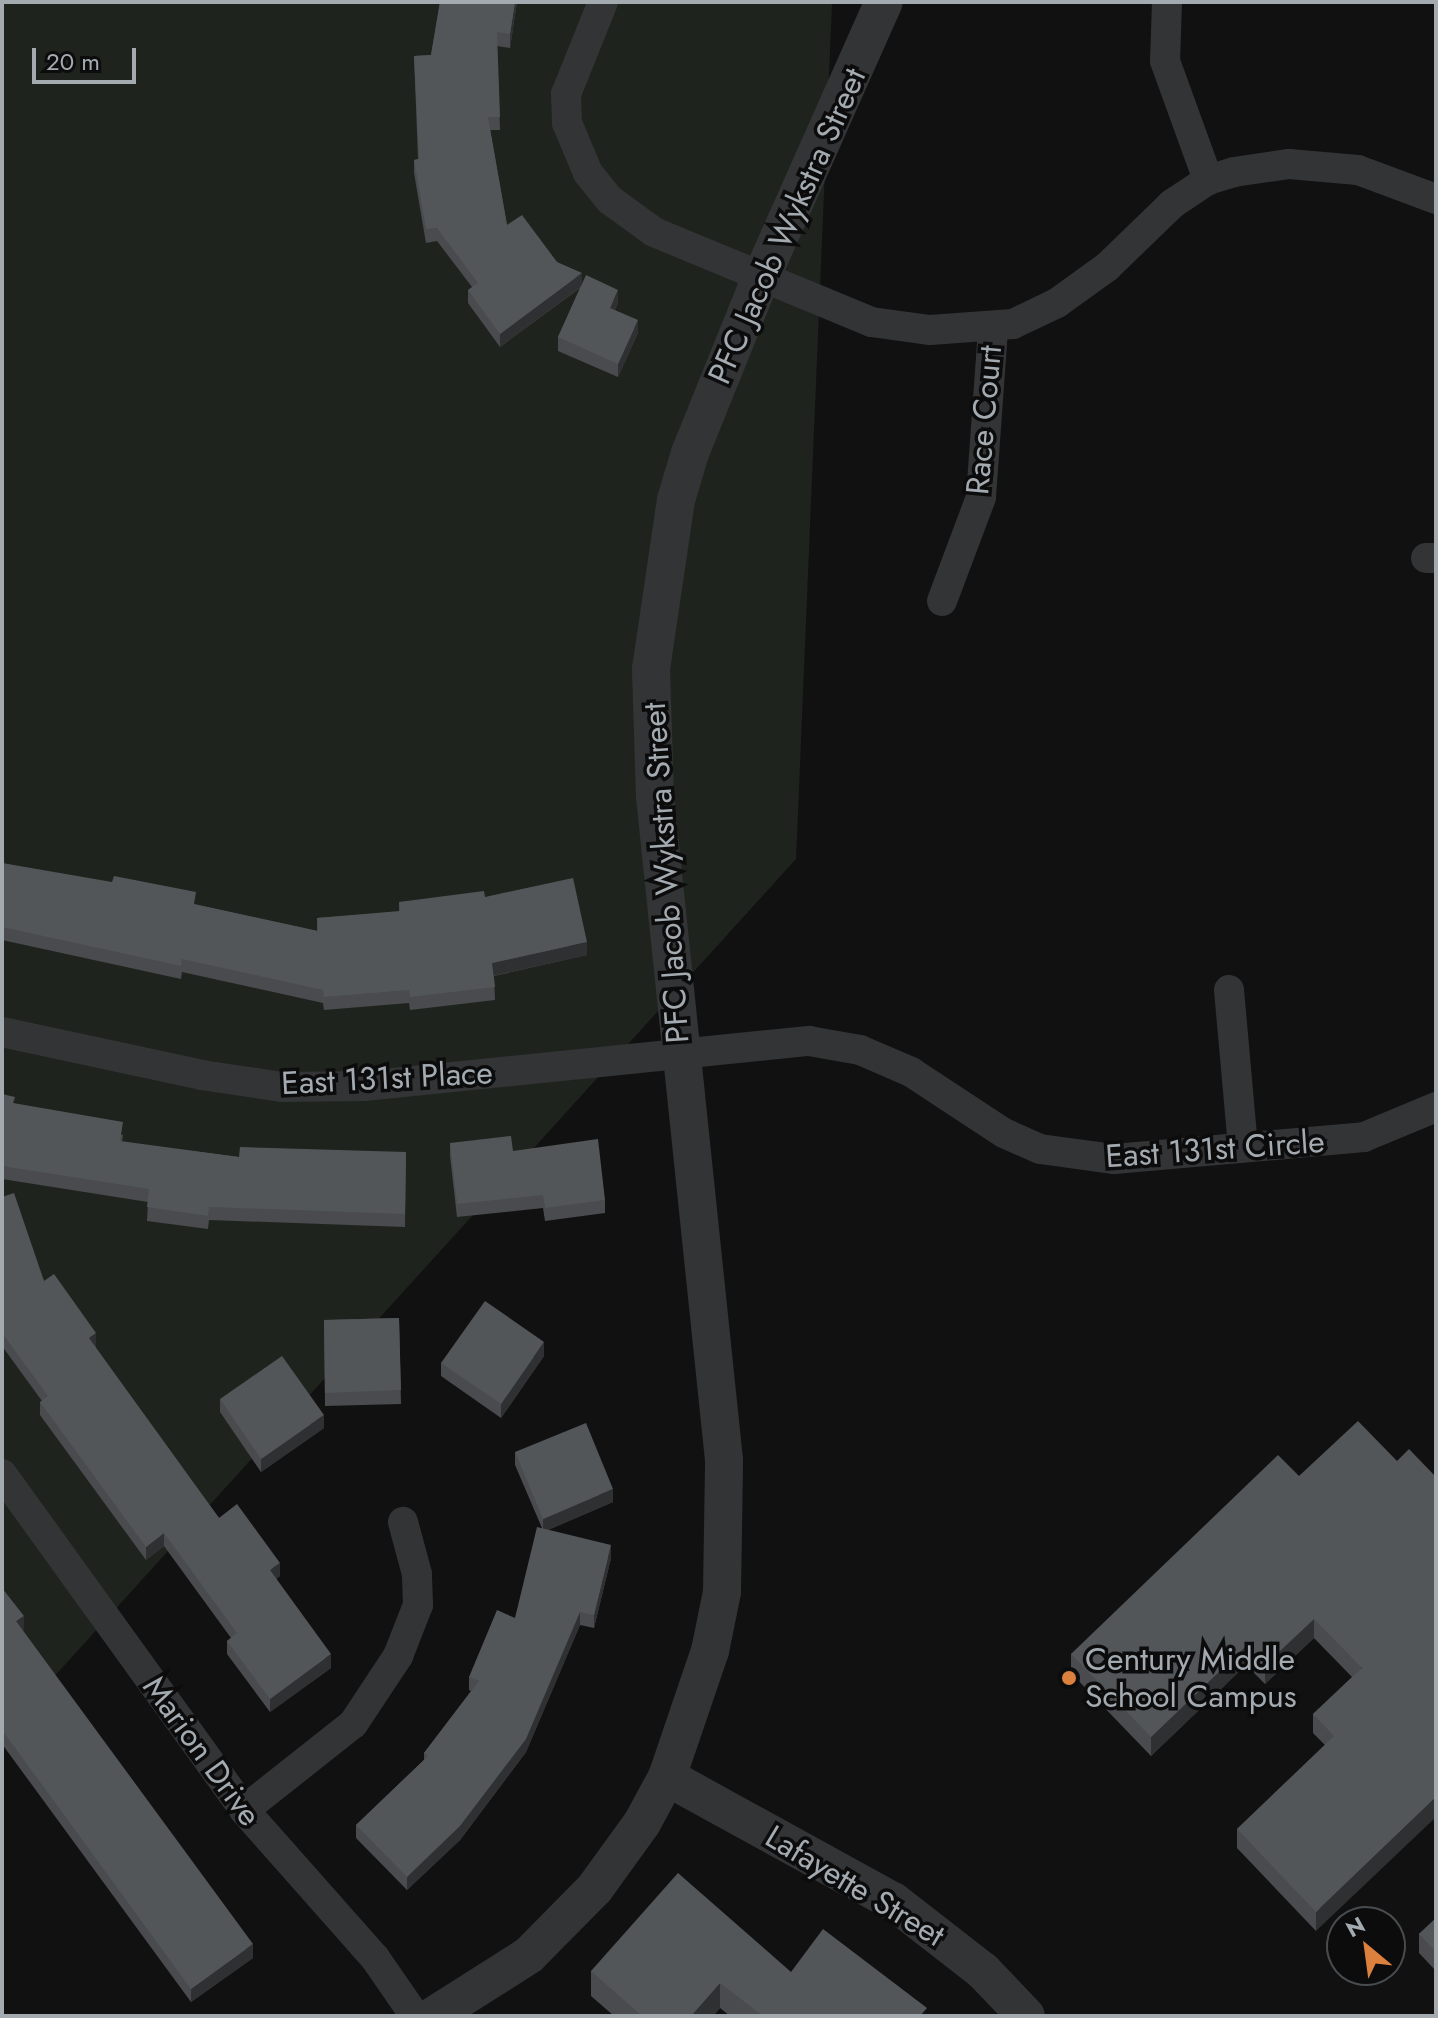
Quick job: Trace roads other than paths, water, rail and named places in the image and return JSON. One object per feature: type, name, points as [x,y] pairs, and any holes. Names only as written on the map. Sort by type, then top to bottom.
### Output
[{"type":"street","points":[[603,2],[566,94],[567,123],[588,173],[629,217],[760,280],[871,322],[930,330],[993,329],[1057,303],[1208,180],[1312,164],[1388,178],[1436,199]]},
{"type":"street","name":"PFC Jacob Wykstra Street","points":[[433,2016],[496,1979],[565,1921],[642,1823],[667,1777],[710,1651],[725,1534],[720,1421],[655,797],[651,669],[676,500],[760,280],[884,2]]},
{"type":"street","points":[[1167,2],[1165,61],[1208,180]]},
{"type":"street","name":"Race Court","points":[[942,601],[981,497],[993,329]]},
{"type":"street","points":[[1229,990],[1243,1147]]},
{"type":"street","name":"East 131st Place","points":[[2,1032],[202,1075],[282,1087],[364,1086],[680,1052]]},
{"type":"street","name":"East 131st Circle","points":[[680,1052],[809,1041],[860,1050],[911,1072],[1004,1133],[1040,1149],[1086,1158],[1364,1137],[1436,1107]]},
{"type":"street","name":"Marion Drive","points":[[2,1474],[244,1810],[375,1958],[415,2016]]},
{"type":"street","points":[[244,1810],[353,1724],[398,1656],[418,1605],[417,1574],[403,1522]]},
{"type":"street","name":"Lafayette Street","points":[[667,1777],[893,1901],[983,1971],[1026,2016]]},
{"type":"place","name":"Century Middle School Campus","points":[[1069,1678]]}]
